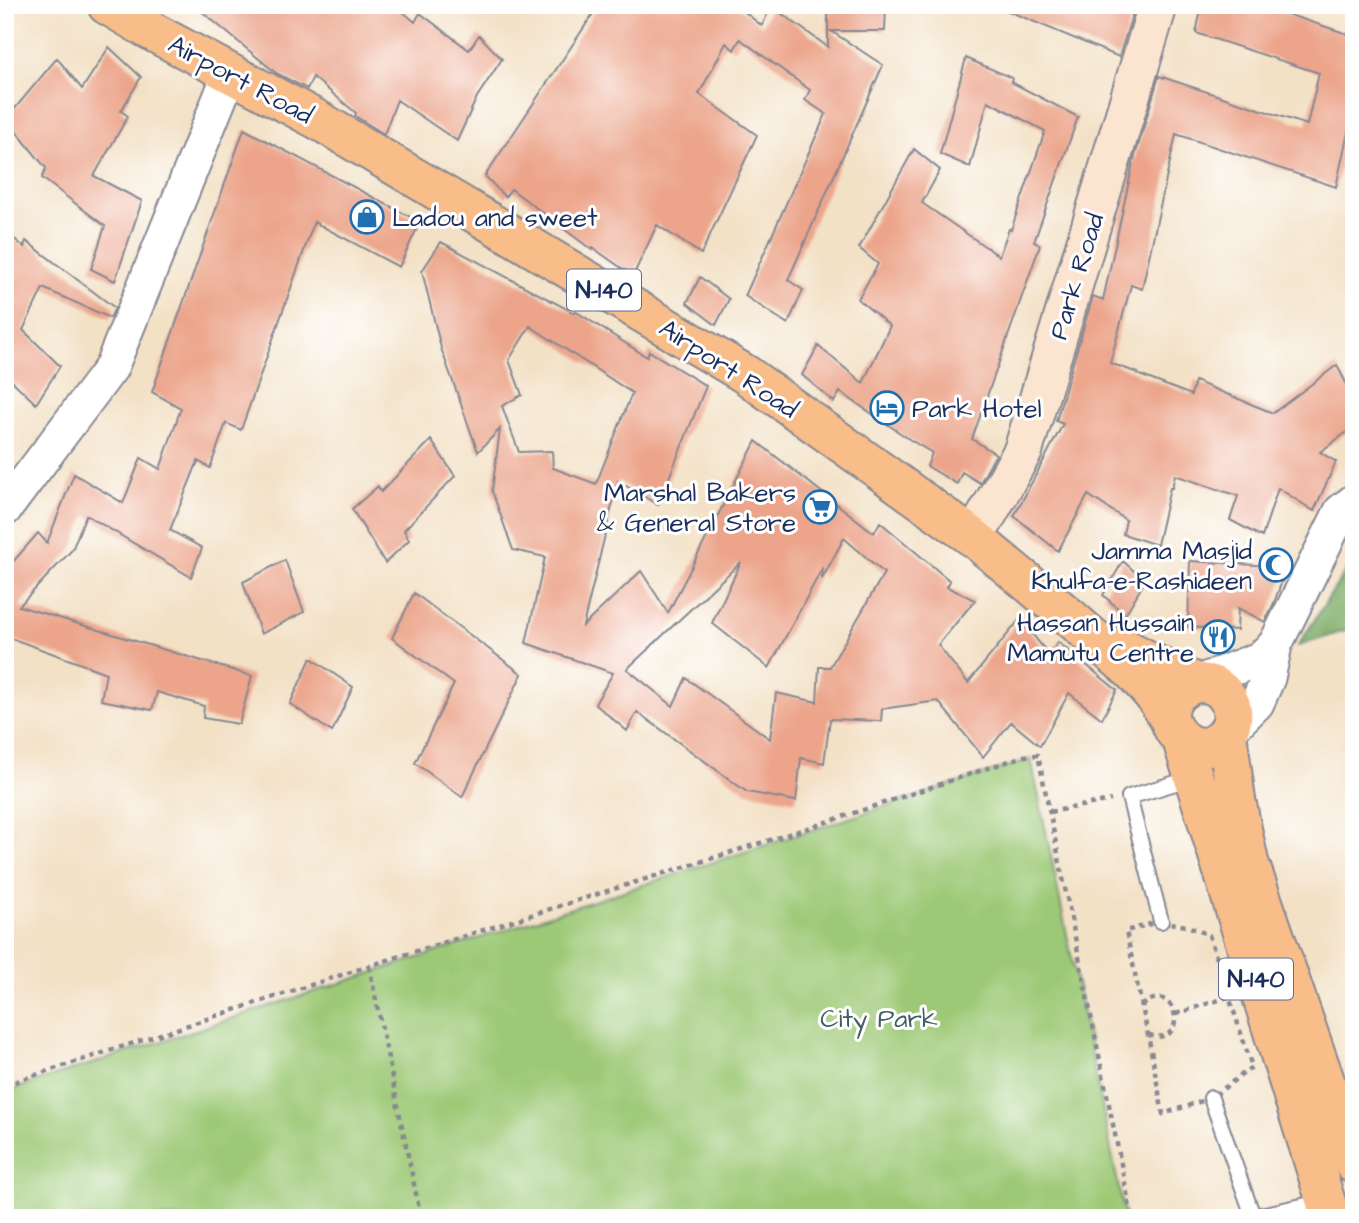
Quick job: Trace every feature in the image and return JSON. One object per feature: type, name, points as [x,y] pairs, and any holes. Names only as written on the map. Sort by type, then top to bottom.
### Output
[{"type":"highway","name":"Airport Road","points":[[107,5],[318,120],[745,374],[974,538],[1133,672],[1156,698],[1175,730]]},
{"type":"highway","name":"Airport Road","points":[[1073,620],[1196,683]]},
{"type":"highway","points":[[1196,683],[1184,687],[1175,695],[1170,707],[1175,730],[1193,746],[1206,746],[1217,742],[1227,733]]},
{"type":"highway","name":"N-140","points":[[1196,683],[1208,683],[1220,689],[1233,710],[1227,733],[1236,800],[1249,862],[1354,1164]]},
{"type":"highway","name":"N-140","points":[[1175,730],[1194,777],[1328,1209]]},
{"type":"main road","name":"Park Road","points":[[974,538],[1023,451],[1158,5]]},
{"type":"street","points":[[5,509],[111,368],[230,73]]},
{"type":"street","points":[[1227,733],[1257,703],[1268,678],[1275,645],[1341,512],[1354,501]]},
{"type":"street","points":[[1196,683],[1259,659],[1275,645]]},
{"type":"lane","points":[[1161,921],[1129,797],[1194,777]]},
{"type":"lane","points":[[1212,1098],[1250,1217],[1328,1209]]},
{"type":"path","points":[[5,1085],[369,966],[821,824],[1024,756],[1038,755],[1132,1218]]},
{"type":"path","points":[[1050,811],[1129,797]]},
{"type":"path","points":[[1161,921],[1209,934],[1228,997],[1252,1067],[1212,1098],[1163,1114],[1126,931],[1161,921]]},
{"type":"path","points":[[369,966],[421,1218]]},
{"type":"path","points":[[1176,1014],[1228,997]]},
{"type":"path","points":[[1141,1006],[1152,999],[1164,1000],[1170,1003],[1176,1014],[1175,1024],[1169,1033],[1158,1037],[1148,1035]]},
{"type":"green space","points":[[1354,558],[1354,628],[1298,646]]},
{"type":"green space","name":"City Park","points":[[1031,759],[1125,1218],[5,1218],[5,1092]]},
{"type":"building","points":[[194,5],[395,5],[415,22],[420,13],[469,50],[479,35],[502,59],[477,97],[457,141],[397,100],[384,134],[355,116],[356,113],[313,77],[307,89],[276,73]]},
{"type":"building","points":[[599,5],[736,5],[762,26],[771,6],[828,47],[828,5],[886,5],[885,31],[831,31],[883,65],[788,280],[803,290],[788,324],[745,296],[826,114],[805,100],[810,90],[740,39],[734,50],[726,43],[699,94],[757,135],[701,254],[657,225],[633,276],[593,248],[592,250],[511,189],[505,197],[485,176]]},
{"type":"building","points":[[994,5],[1125,5],[1134,9],[1119,57]]},
{"type":"building","points":[[1202,5],[1259,5],[1354,36],[1354,105],[1336,187],[1176,134],[1142,289],[1131,285],[1110,363],[1191,395],[1195,381],[1273,413],[1337,365],[1354,399],[1354,427],[1320,452],[1336,462],[1314,511],[1278,488],[1262,537],[1230,520],[1238,496],[1175,475],[1157,545],[1123,534],[1126,520],[1088,495],[1058,551],[1014,516],[1063,424],[1056,421],[1093,296],[1103,300],[1133,163],[1159,76],[1307,125],[1319,73],[1196,33]]},
{"type":"building","points":[[109,47],[141,77],[121,111],[128,116],[94,176],[142,201],[115,281],[91,269],[105,226],[42,178],[46,168],[6,119],[57,58],[82,89]]},
{"type":"building","points":[[966,58],[1012,78],[1011,82],[1078,117],[1034,242],[1040,245],[972,439],[996,454],[980,483],[962,472],[957,484],[927,466],[932,453],[840,392],[834,402],[802,375],[818,346],[863,383],[890,326],[858,299],[878,264],[859,248],[914,149],[940,170],[922,203],[999,256],[1009,229],[1011,230],[1045,131],[988,101],[970,167],[940,154]]},
{"type":"building","points":[[244,129],[420,222],[399,267],[314,222],[241,430],[226,423],[210,468],[198,461],[170,530],[202,548],[191,577],[86,515],[72,550],[19,606],[252,676],[239,724],[203,718],[204,706],[157,692],[152,710],[101,700],[106,673],[5,636],[5,571],[38,533],[47,543],[74,474],[123,503],[141,458],[160,469],[181,408],[152,392]]},
{"type":"building","points":[[5,231],[24,247],[26,241],[115,308],[110,318],[43,288],[23,330],[60,366],[36,404],[5,374]]},
{"type":"building","points":[[441,242],[574,313],[575,311],[647,357],[649,351],[706,386],[658,505],[618,481],[583,626],[641,571],[668,613],[756,441],[874,533],[880,522],[950,581],[947,587],[975,600],[938,645],[968,683],[1020,619],[1050,656],[1058,642],[1117,690],[1102,719],[1069,693],[1040,746],[1011,722],[983,757],[938,701],[882,709],[881,721],[830,719],[824,763],[801,758],[796,801],[747,792],[637,712],[627,731],[595,704],[613,673],[526,643],[545,557],[513,550],[492,491],[500,429],[478,452],[441,348],[422,271]],"holes":[[[530,326],[632,393],[596,484],[553,468],[552,451],[519,452],[502,406],[522,395],[509,360]],[[844,538],[884,573],[830,667],[819,667],[817,702],[776,693],[770,739],[686,678],[673,706],[627,669],[741,562],[712,623],[769,668],[823,567],[822,579]]]},
{"type":"building","points":[[700,277],[729,299],[716,325],[687,303]]},
{"type":"building","points":[[431,440],[455,476],[404,530],[409,540],[385,563],[352,509],[378,486],[381,492]]},
{"type":"building","points":[[285,560],[304,612],[261,634],[243,582]]},
{"type":"building","points":[[1123,561],[1145,581],[1125,615],[1103,595]]},
{"type":"building","points":[[1190,561],[1287,567],[1265,622],[1238,608],[1237,630],[1188,627]]},
{"type":"building","points":[[414,593],[522,674],[462,797],[415,763],[454,684],[392,638]]},
{"type":"building","points":[[311,658],[353,687],[332,732],[290,704]]},
{"type":"place","name":"Ladou and sweet","points":[[367,217]]},
{"type":"place","name":"Park Hotel","points":[[887,408]]},
{"type":"place","name":"Marshal Bakers & General Store","points":[[820,507]]},
{"type":"place","name":"Jamma Masjid Khulfa-e-Rashideen","points":[[1276,565]]},
{"type":"place","name":"Hassan Hussain Mamutu Centre","points":[[1218,637]]}]
